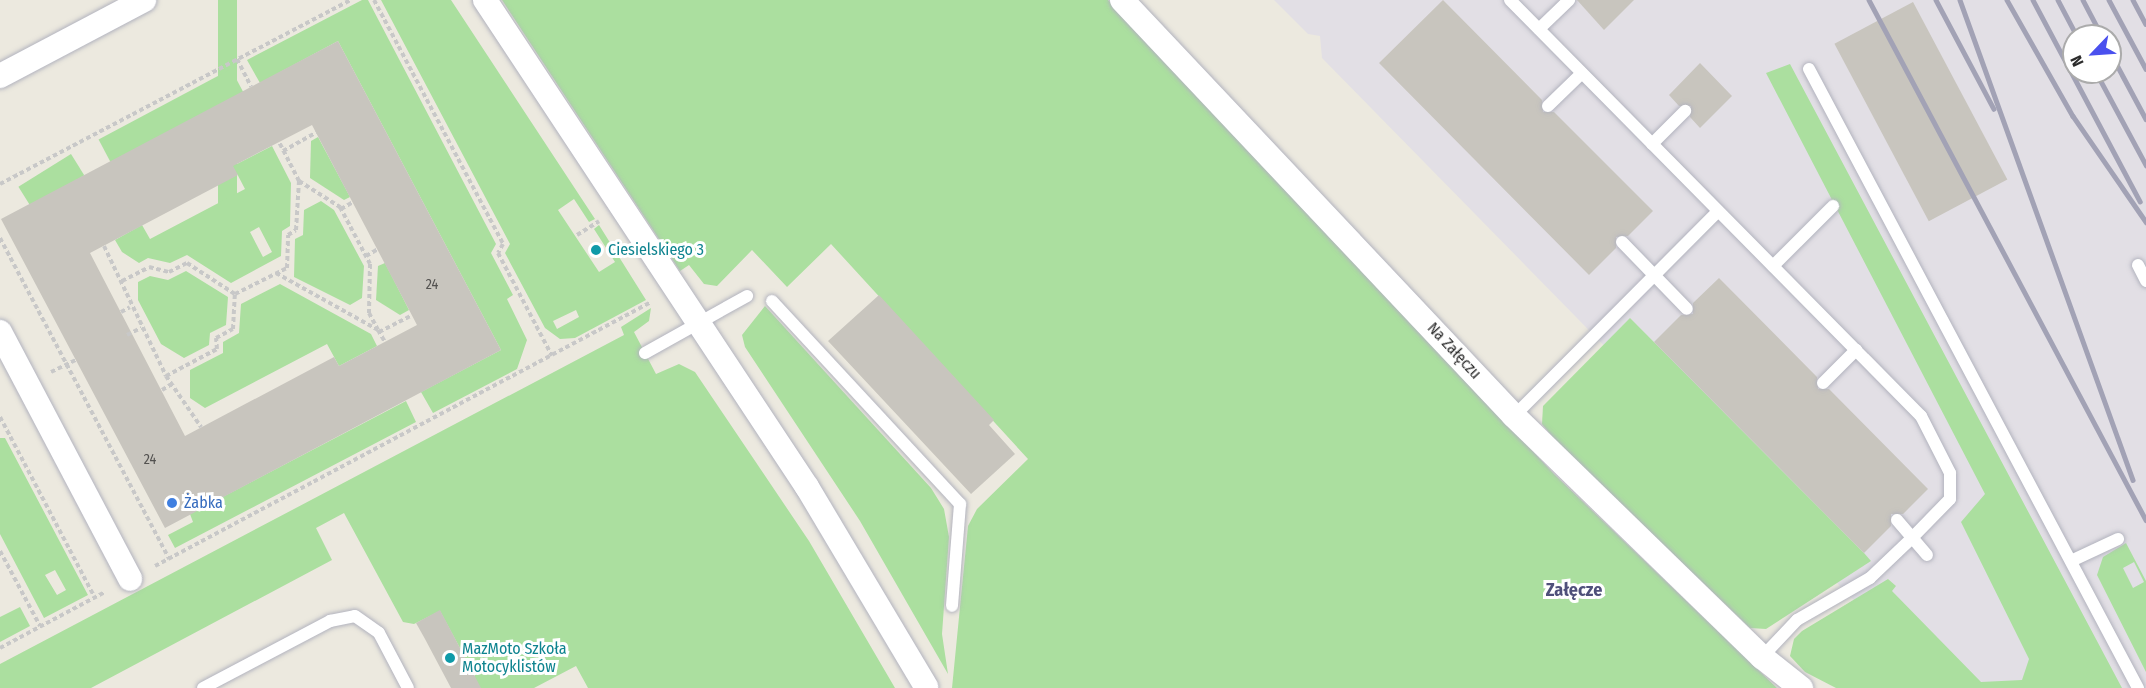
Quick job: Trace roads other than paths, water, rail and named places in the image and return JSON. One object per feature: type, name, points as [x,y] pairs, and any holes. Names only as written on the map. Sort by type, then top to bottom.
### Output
[{"type":"street","points":[[0,76],[144,0]]},
{"type":"street","points":[[485,0],[696,324],[807,487],[926,687]]},
{"type":"street","name":"Na Załęczu","points":[[1122,0],[1514,416],[1762,657],[1801,688]]},
{"type":"street","points":[[0,332],[130,579]]},
{"type":"lane","points":[[1510,0],[1921,416],[1950,473],[1950,499],[1912,538],[1859,586],[1806,613],[1762,657]]},
{"type":"lane","points":[[1539,29],[1569,0]]},
{"type":"lane","points":[[1809,69],[2138,688]]},
{"type":"lane","points":[[1548,106],[1582,73]]},
{"type":"lane","points":[[1652,144],[1684,111]]},
{"type":"lane","points":[[1773,266],[1833,206]]},
{"type":"lane","points":[[1514,416],[1718,211]]},
{"type":"lane","points":[[1622,242],[1687,309]]},
{"type":"lane","points":[[2138,265],[2146,281]]},
{"type":"lane","points":[[645,353],[747,296]]},
{"type":"lane","points":[[772,301],[960,504],[952,606]]},
{"type":"lane","points":[[1823,383],[1856,350]]},
{"type":"lane","points":[[1897,520],[1927,555]]},
{"type":"lane","points":[[2071,561],[2118,539]]},
{"type":"lane","points":[[202,688],[330,621],[355,616],[379,633],[408,688]]},
{"type":"railway","points":[[1869,0],[2146,520]]},
{"type":"railway","points":[[1936,0],[1994,109]]},
{"type":"railway","points":[[1960,0],[2133,480]]},
{"type":"railway","points":[[2007,0],[2073,116],[2146,222]]},
{"type":"railway","points":[[2033,0],[2140,201]]},
{"type":"railway","points":[[2058,0],[2071,24]]},
{"type":"railway","points":[[2083,0],[2096,24]]},
{"type":"railway","points":[[2109,0],[2146,69]]},
{"type":"railway","points":[[2133,0],[2146,24]]},
{"type":"railway","points":[[2122,74],[2146,119]]},
{"type":"railway","points":[[2102,84],[2146,165]]},
{"type":"place","name":"Ciesielskiego 3","points":[[596,250]]},
{"type":"place","name":"Żabka","points":[[172,503]]},
{"type":"place","name":"MazMoto Szkoła Motocyklistów","points":[[450,658]]},
{"type":"district","name":"Załęcze","points":[[1574,590]]}]
